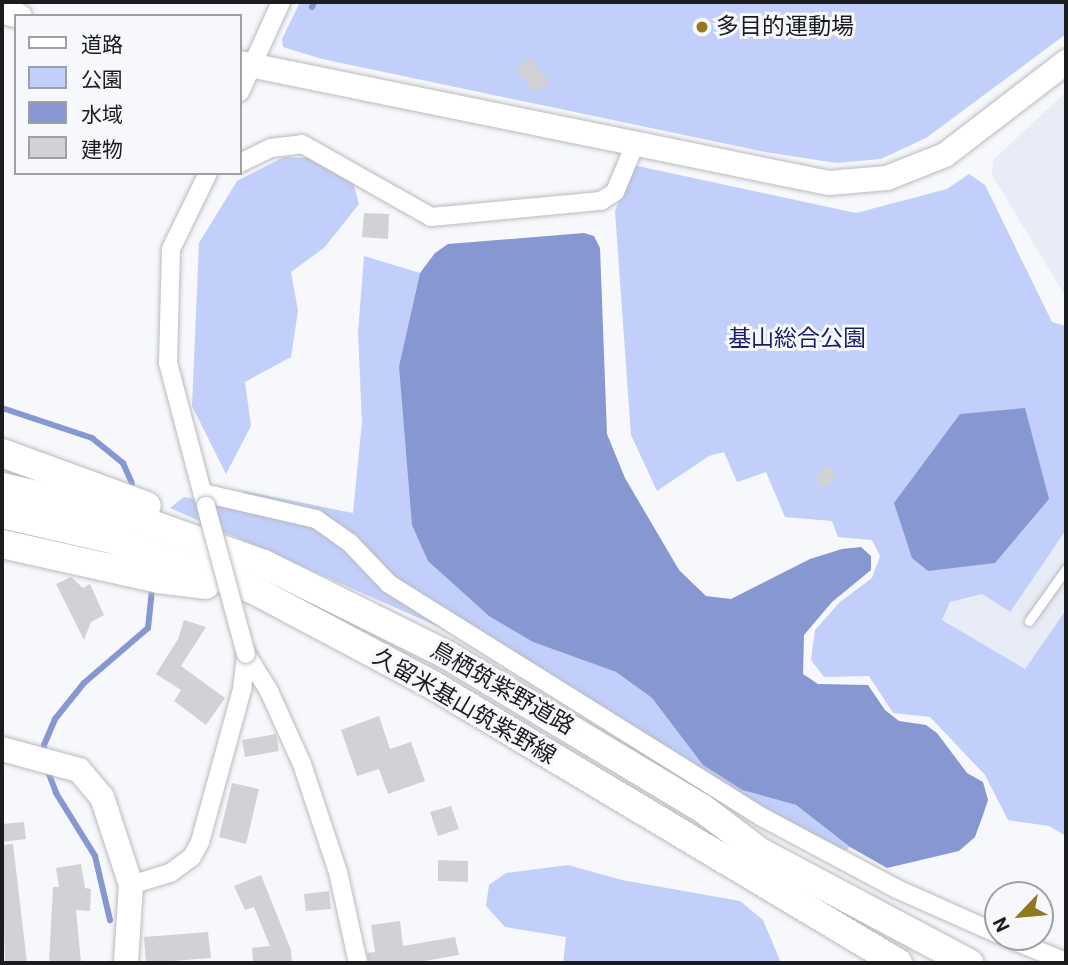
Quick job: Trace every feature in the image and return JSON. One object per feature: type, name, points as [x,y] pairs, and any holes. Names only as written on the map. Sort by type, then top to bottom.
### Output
[{"type":"main road","points":[[2,453],[140,502],[259,577]]},
{"type":"main road","name":"鳥栖筑紫野道路","points":[[2,487],[131,517],[259,577],[447,655],[702,808],[760,852],[969,963]]},
{"type":"main road","name":"久留米基山筑紫野線","points":[[2,514],[259,577],[431,684],[898,963]]},
{"type":"main road","points":[[2,544],[158,579],[259,577]]},
{"type":"street","points":[[281,2],[245,64],[829,183],[887,177],[945,155],[1066,62]]},
{"type":"street","points":[[242,162],[271,148],[302,144],[431,217],[601,201],[615,192],[635,144]]},
{"type":"street","points":[[211,176],[171,249],[168,363],[246,654],[270,691],[302,764],[338,872],[358,963]]},
{"type":"street","points":[[204,500],[316,520],[350,543],[389,584],[751,811],[897,889],[984,928]]},
{"type":"street","points":[[131,885],[170,873],[192,857],[200,842],[242,690],[246,654]]},
{"type":"street","points":[[2,749],[79,770],[102,797],[131,885],[126,963]]},
{"type":"street","points":[[1039,951],[1066,962]]},
{"type":"lane","points":[[1029,621],[1066,569]]},
{"type":"shaded area","points":[[1066,92],[1066,297],[992,175],[993,160]]},
{"type":"shaded area","points":[[1066,530],[1066,752],[1025,669],[942,620],[950,602],[982,594],[1010,611]]},
{"type":"green space","points":[[300,2],[1066,2],[1066,34],[926,138],[881,159],[836,163],[765,152],[322,59],[283,47],[282,39]]},
{"type":"green space","points":[[284,157],[311,158],[353,182],[359,204],[324,248],[291,272],[298,311],[291,357],[245,382],[251,426],[226,474],[192,406],[199,243],[237,181]]},
{"type":"green space","name":"基山総合公園","points":[[633,165],[856,213],[947,189],[969,174],[985,185],[1052,322],[1066,326],[1066,530],[1010,612],[982,594],[950,602],[942,620],[1025,669],[1066,610],[1066,836],[1049,826],[1008,820],[985,775],[930,717],[893,713],[869,676],[824,677],[811,660],[815,630],[840,602],[872,578],[880,556],[872,540],[838,537],[832,521],[785,517],[766,472],[737,482],[724,452],[709,456],[657,491],[631,435],[615,211]]},
{"type":"green space","points":[[364,256],[420,273],[399,366],[533,642],[616,672],[652,698],[704,765],[742,790],[796,805],[850,847],[831,861],[482,646],[170,508],[184,497],[235,506],[244,491],[353,513],[362,422],[358,333]]},
{"type":"green space","points":[[568,865],[622,880],[740,901],[763,920],[781,963],[563,963],[566,937],[505,927],[486,906],[489,885],[506,873]]},
{"type":"water","points":[[584,233],[594,236],[600,248],[607,434],[625,478],[679,570],[706,596],[731,599],[810,559],[842,549],[861,547],[871,556],[871,570],[832,602],[804,635],[803,674],[818,684],[868,685],[885,710],[899,721],[926,725],[937,733],[967,773],[983,782],[988,800],[983,815],[975,837],[959,851],[887,868],[850,847],[796,805],[742,790],[703,765],[652,698],[616,672],[533,642],[489,616],[428,561],[412,525],[399,366],[420,273],[435,253],[448,244]]},
{"type":"water","points":[[1025,408],[1049,499],[995,563],[928,571],[912,558],[894,503],[960,414]]},
{"type":"building","points":[[530,57],[550,82],[535,93],[516,69]]},
{"type":"building","points":[[364,213],[389,214],[388,239],[362,237]]},
{"type":"building","points":[[823,467],[831,468],[836,480],[821,488],[816,477]]},
{"type":"building","points":[[71,577],[83,588],[90,584],[104,615],[91,622],[84,640],[56,584]]},
{"type":"building","points":[[184,620],[206,627],[181,666],[225,698],[206,725],[174,701],[181,690],[156,674],[178,639]]},
{"type":"building","points":[[379,716],[390,749],[411,742],[425,781],[388,794],[379,769],[357,776],[341,730]]},
{"type":"building","points":[[276,734],[279,751],[245,757],[242,740]]},
{"type":"building","points":[[232,783],[259,789],[246,844],[219,837]]},
{"type":"building","points":[[451,806],[459,829],[438,836],[430,812]]},
{"type":"building","points":[[24,822],[26,839],[2,842],[2,824]]},
{"type":"building","points":[[13,844],[27,963],[5,963],[2,845]]},
{"type":"building","points":[[438,860],[468,861],[468,882],[438,881]]},
{"type":"building","points":[[81,864],[85,888],[91,889],[90,911],[76,910],[81,963],[49,963],[53,887],[59,887],[56,868]]},
{"type":"building","points":[[261,875],[291,950],[292,963],[253,963],[252,948],[270,946],[254,907],[245,910],[234,886]]},
{"type":"building","points":[[329,891],[331,909],[306,911],[304,894]]},
{"type":"building","points":[[400,921],[403,946],[455,937],[459,955],[413,963],[369,963],[367,953],[375,952],[371,925]]},
{"type":"building","points":[[208,932],[211,958],[146,963],[144,937]]},
{"type":"waterway","points":[[312,7],[314,2]]},
{"type":"waterway","points":[[2,408],[92,438],[123,463],[132,483]]},
{"type":"waterway","points":[[45,755],[44,745],[55,719],[84,683],[148,628],[152,592]]},
{"type":"waterway","points":[[47,769],[56,793],[95,856],[110,920]]},
{"type":"place","name":"多目的運動場","points":[[702,27]]}]
